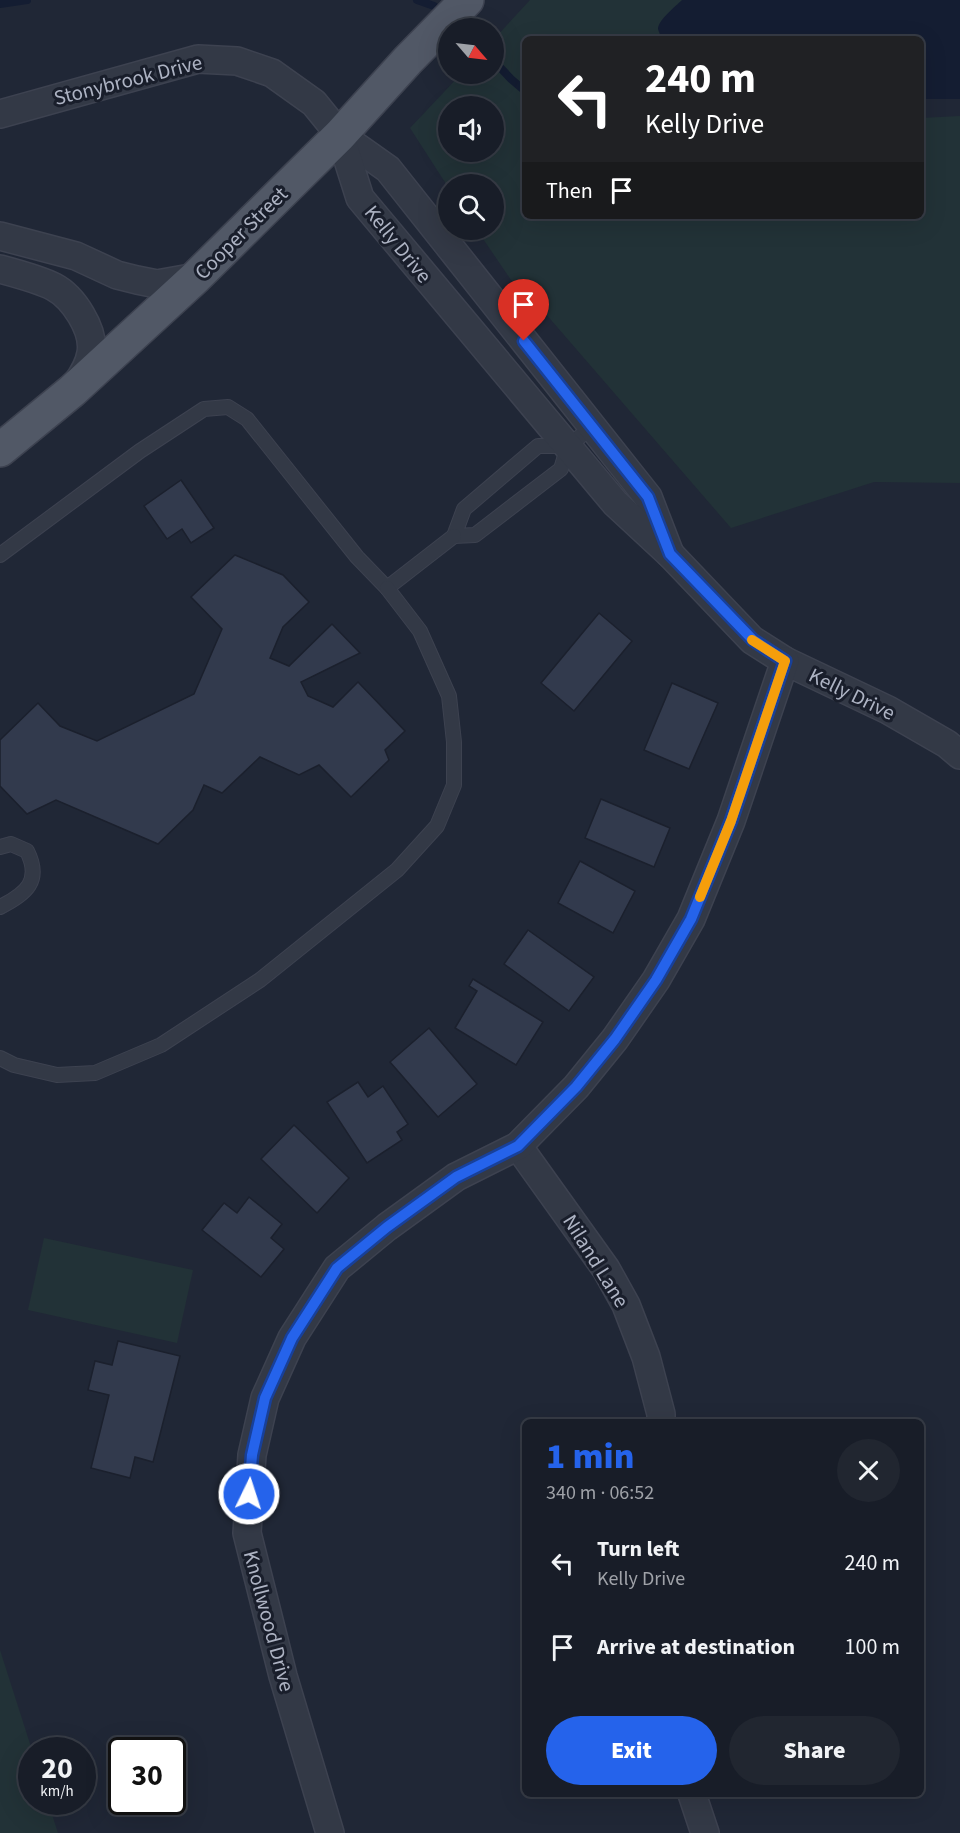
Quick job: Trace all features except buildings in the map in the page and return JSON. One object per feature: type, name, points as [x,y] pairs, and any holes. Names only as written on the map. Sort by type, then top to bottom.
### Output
[{"type":"main road","name":"Cooper Street","points":[[0,450],[72,391],[196,277],[340,135],[467,0]]},
{"type":"street","name":"Stonybrook Drive","points":[[0,114],[198,59],[237,61],[272,73],[314,103],[340,135]]},
{"type":"street","name":"Kelly Drive","points":[[340,135],[388,169],[648,497],[670,554]]},
{"type":"street","name":"Kelly Drive","points":[[340,135],[360,198],[615,503],[670,554],[753,640],[785,661],[888,710],[947,744],[960,755]]},
{"type":"street","points":[[0,236],[76,256],[117,275],[137,280],[157,284],[196,277]]},
{"type":"street","points":[[0,268],[54,286],[76,305],[88,332],[92,350],[87,368],[72,391]]},
{"type":"street","name":"Knollwood Drive","points":[[330,1833],[283,1676],[247,1533],[252,1455],[265,1398],[292,1338],[337,1268],[387,1227],[456,1177],[518,1146],[576,1087],[615,1039],[656,980],[691,919],[731,821],[785,661]]},
{"type":"street","name":"Niland Lane","points":[[518,1146],[606,1269],[626,1305],[646,1357],[661,1419]]},
{"type":"street","points":[[693,1797],[705,1833]]},
{"type":"lane","points":[[0,555],[167,433],[204,409],[228,406],[247,418],[357,557],[387,588],[420,631],[448,696],[454,742],[454,784],[437,826],[397,870],[260,980],[161,1045],[94,1073],[57,1075],[14,1065],[0,1058]]},
{"type":"lane","points":[[454,536],[475,535],[561,469],[568,446],[592,427]]},
{"type":"lane","points":[[387,588],[454,536],[464,509],[538,446],[568,446]]},
{"type":"lane","points":[[0,847],[11,844],[27,851],[33,862],[33,877],[30,886],[19,897],[0,907]]},
{"type":"shaded area","points":[[530,0],[688,0],[671,36],[522,36],[522,219],[924,219],[924,118],[960,116],[960,483],[874,482],[731,528],[545,313],[511,280],[484,240],[504,240],[504,174],[440,174],[410,128],[438,98],[438,162],[504,162],[504,96],[440,96],[452,84],[504,84],[504,28]]},
{"type":"shaded area","points":[[44,1238],[193,1270],[177,1343],[28,1310]]},
{"type":"shaded area","points":[[0,1650],[28,1737],[18,1737],[18,1815],[52,1815],[58,1833],[0,1833]]},
{"type":"water","points":[[682,0],[960,0],[960,99],[924,99],[924,36],[661,36],[658,29],[664,17]]},
{"type":"waterway","points":[[0,4],[27,0]]},
{"type":"waterway","points":[[417,0],[434,6]]},
{"type":"waterway","points":[[504,72],[522,88]]},
{"type":"slow traffic","points":[[700,897],[731,821],[785,661],[752,640]]},
{"type":"route","points":[[249,1494],[252,1455],[265,1398],[292,1338],[337,1268],[387,1227],[456,1177],[518,1146],[576,1087],[615,1039],[656,980],[691,919],[731,821],[785,661],[753,640],[670,554],[648,497],[524,341]]}]
